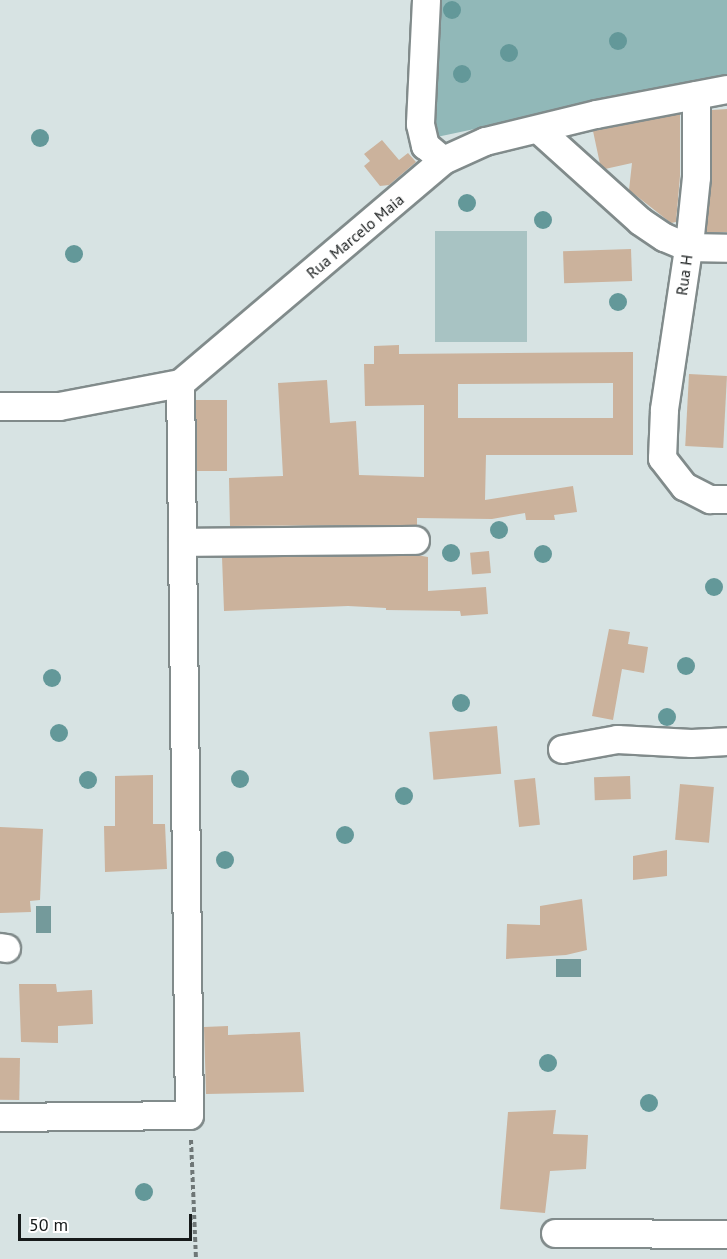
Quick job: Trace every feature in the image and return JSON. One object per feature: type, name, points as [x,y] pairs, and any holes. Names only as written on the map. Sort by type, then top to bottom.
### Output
[{"type":"street","points":[[426,0],[420,124],[425,145],[443,160]]},
{"type":"street","name":"Rua Marcelo Maia","points":[[0,406],[59,406],[180,383],[443,160],[485,141],[727,89]]},
{"type":"street","points":[[696,95],[696,177],[688,247],[727,248]]},
{"type":"street","name":"Rua H","points":[[538,129],[640,221],[688,247],[664,410],[662,458],[684,486],[710,499],[727,499]]},
{"type":"street","points":[[0,1117],[189,1115],[180,383]]},
{"type":"street","points":[[182,542],[415,540]]},
{"type":"street","points":[[561,749],[617,739],[691,743],[727,741]]},
{"type":"street","points":[[555,1233],[727,1234]]},
{"type":"path","points":[[189,1115],[194,1167],[196,1259]]},
{"type":"shaded area","points":[[435,0],[727,0],[727,76],[432,138]]},
{"type":"shaded area","points":[[435,231],[527,231],[527,342],[435,342]]},
{"type":"shaded area","points":[[36,906],[51,906],[51,933],[36,933]]},
{"type":"shaded area","points":[[556,959],[581,959],[581,977],[556,977]]},
{"type":"building","points":[[727,109],[727,232],[706,232],[712,177],[712,110]]},
{"type":"building","points":[[680,114],[680,176],[676,222],[671,223],[629,190],[632,163],[605,169],[600,164],[593,131]]},
{"type":"building","points":[[382,140],[399,160],[408,153],[416,162],[389,185],[380,186],[364,166],[370,161],[364,154]]},
{"type":"building","points":[[631,249],[632,281],[564,283],[563,251]]},
{"type":"building","points":[[399,345],[399,354],[633,352],[633,455],[486,455],[485,500],[573,486],[577,512],[554,515],[555,520],[526,520],[525,513],[492,519],[417,518],[417,525],[230,526],[229,478],[283,476],[278,383],[327,380],[330,423],[356,421],[359,475],[424,477],[424,405],[365,406],[364,364],[374,364],[374,346]],"holes":[[[613,383],[613,418],[458,418],[458,384]]]},
{"type":"building","points":[[689,374],[727,376],[723,448],[685,446]]},
{"type":"building","points":[[196,400],[227,400],[227,471],[196,471]]},
{"type":"building","points":[[489,551],[491,573],[472,575],[470,553]]},
{"type":"building","points":[[416,555],[428,557],[428,591],[486,587],[488,614],[461,616],[460,611],[386,610],[386,608],[348,606],[224,611],[222,557]]},
{"type":"building","points":[[609,629],[630,632],[628,644],[648,647],[644,673],[622,669],[613,720],[592,716]]},
{"type":"building","points":[[497,726],[501,774],[433,780],[429,732]]},
{"type":"building","points":[[153,775],[153,824],[165,824],[167,869],[105,872],[104,826],[115,826],[115,776]]},
{"type":"building","points":[[630,776],[631,799],[595,800],[594,777]]},
{"type":"building","points":[[535,778],[540,825],[519,827],[514,780]]},
{"type":"building","points":[[680,784],[714,787],[709,843],[675,840]]},
{"type":"building","points":[[0,827],[43,829],[40,900],[30,901],[31,912],[0,913]]},
{"type":"building","points":[[667,850],[667,876],[633,880],[633,856]]},
{"type":"building","points":[[582,899],[587,950],[566,955],[506,959],[507,924],[540,925],[540,906]]},
{"type":"building","points":[[19,984],[56,984],[57,992],[92,990],[93,1024],[58,1026],[58,1043],[21,1042]]},
{"type":"building","points":[[228,1026],[228,1035],[300,1032],[304,1092],[206,1094],[204,1027]]},
{"type":"building","points":[[0,1058],[20,1058],[19,1100],[0,1100]]},
{"type":"building","points":[[556,1110],[553,1134],[588,1135],[586,1169],[550,1171],[545,1213],[500,1209],[508,1112]]}]
